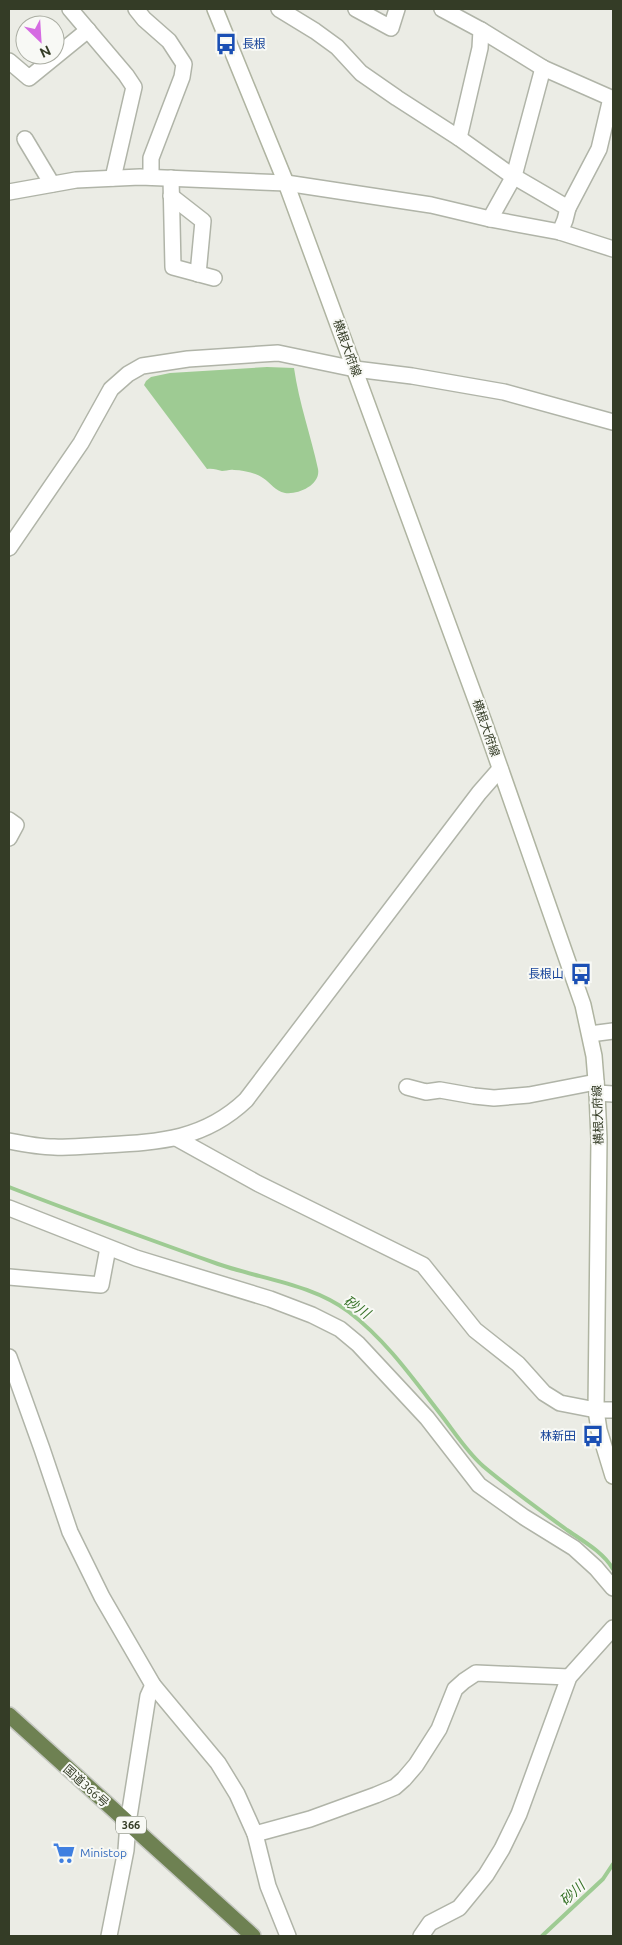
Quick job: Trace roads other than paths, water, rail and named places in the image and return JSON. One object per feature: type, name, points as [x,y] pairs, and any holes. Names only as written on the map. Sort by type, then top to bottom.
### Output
[{"type":"highway","name":"国道366号","points":[[9,1715],[253,1936]]},
{"type":"street","points":[[70,9],[134,87],[113,178]]},
{"type":"street","points":[[136,9],[144,19],[170,41],[184,64],[182,77],[151,158],[151,178]]},
{"type":"street","name":"横根大府線","points":[[215,9],[286,183],[355,369],[500,769],[583,1005],[590,1034],[597,1088],[599,1139],[596,1410],[599,1430],[613,1476]]},
{"type":"street","points":[[279,9],[338,47],[361,73],[514,176],[568,208]]},
{"type":"street","points":[[356,9],[391,28],[397,9]]},
{"type":"street","points":[[442,9],[481,30],[543,68],[611,98],[606,151],[568,208],[560,232]]},
{"type":"street","points":[[9,61],[29,78],[88,30]]},
{"type":"street","points":[[460,138],[480,48],[481,30]]},
{"type":"street","points":[[490,219],[514,176],[543,68]]},
{"type":"street","points":[[25,139],[52,184]]},
{"type":"street","points":[[9,192],[76,180],[113,178],[171,178],[286,183],[431,205],[490,219],[560,232],[613,248]]},
{"type":"street","points":[[171,178],[173,266],[214,278]]},
{"type":"street","points":[[171,196],[203,221],[198,274]]},
{"type":"street","points":[[9,546],[81,443],[112,389],[128,374],[142,366],[188,358],[278,353],[355,369],[412,376],[504,392],[613,422]]},
{"type":"street","points":[[9,1141],[55,1147],[154,1143],[176,1138],[211,1125],[236,1110],[246,1100],[500,769]]},
{"type":"street","points":[[9,820],[16,825],[9,838]]},
{"type":"street","points":[[590,1034],[613,1031]]},
{"type":"street","points":[[407,1087],[426,1092],[440,1090],[494,1098],[597,1088],[613,1094]]},
{"type":"street","points":[[176,1138],[257,1183],[423,1265],[475,1330],[518,1364],[544,1393],[560,1403],[596,1410],[613,1410]]},
{"type":"street","points":[[9,1208],[136,1258],[270,1299],[340,1329],[358,1344],[428,1418],[450,1450],[480,1485],[524,1517],[574,1548],[596,1568],[613,1588]]},
{"type":"street","points":[[9,1277],[102,1285],[108,1248]]},
{"type":"street","points":[[9,1357],[70,1532],[102,1597],[153,1685],[218,1763],[237,1794],[255,1834],[268,1886],[288,1936]]},
{"type":"street","points":[[421,1936],[430,1923],[459,1908],[486,1875],[502,1849],[519,1814],[569,1678],[613,1628]]},
{"type":"street","points":[[255,1834],[310,1819],[395,1787],[416,1765],[439,1729],[455,1689],[476,1673],[569,1678]]},
{"type":"street","points":[[109,1936],[126,1850],[128,1822],[148,1696],[153,1685]]},
{"type":"waterway","name":"砂川","points":[[9,1187],[218,1264],[303,1288],[335,1303],[362,1323],[387,1348],[477,1461],[514,1491],[592,1547],[604,1557],[613,1569]]},
{"type":"waterway","name":"砂川","points":[[542,1936],[603,1879],[613,1864]]},
{"type":"place","name":"長根","points":[[226,44]]},
{"type":"place","name":"長根山","points":[[581,974]]},
{"type":"place","name":"林新田","points":[[593,1436]]},
{"type":"place","name":"Ministop","points":[[64,1853]]}]
